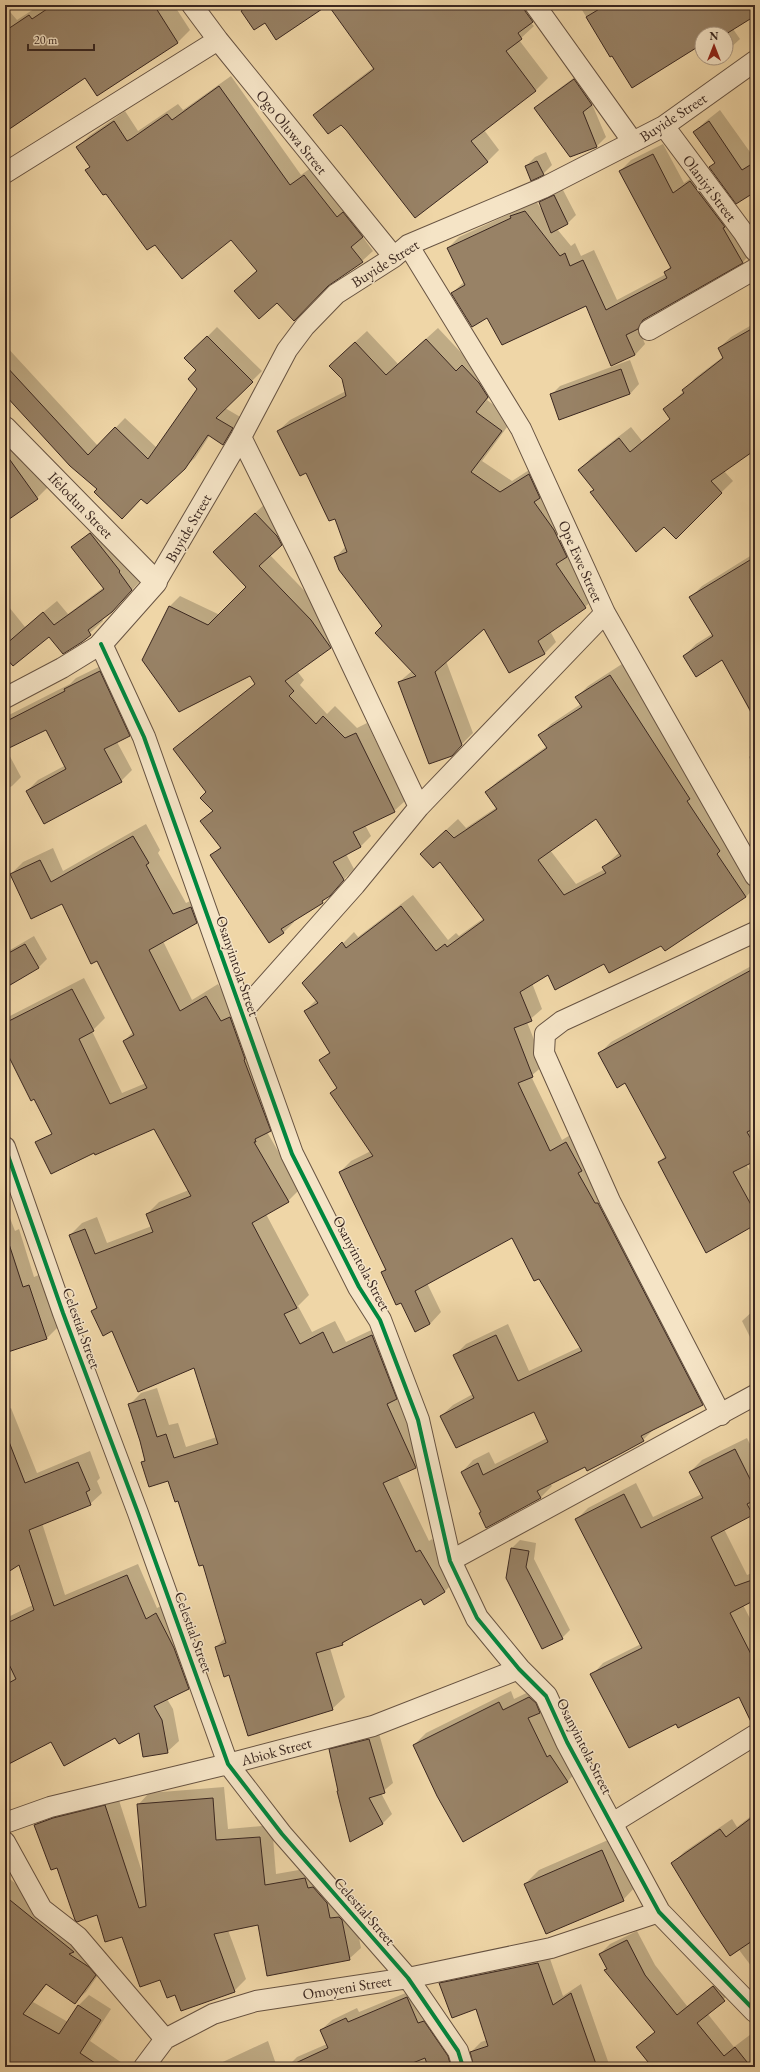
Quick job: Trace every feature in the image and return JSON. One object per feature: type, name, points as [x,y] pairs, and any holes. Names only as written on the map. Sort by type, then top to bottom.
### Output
[{"type":"street","name":"Ogo Oluwa Street","points":[[192,5],[218,40],[401,251]]},
{"type":"street","points":[[535,5],[633,142]]},
{"type":"street","points":[[5,173],[218,40]]},
{"type":"street","name":"Buyide Street","points":[[156,582],[240,437],[287,350],[306,326],[336,294],[401,251],[543,188],[664,126],[755,61]]},
{"type":"street","name":"Olaniyi Street","points":[[664,126],[743,232],[755,251]]},
{"type":"street","name":"Ope Ewe Street","points":[[401,251],[521,428],[605,613],[755,876]]},
{"type":"street","points":[[650,330],[755,269]]},
{"type":"street","name":"Ifelodun Street","points":[[5,428],[156,582]]},
{"type":"street","points":[[240,437],[302,560],[419,807]]},
{"type":"street","points":[[5,698],[62,668],[101,644],[156,582]]},
{"type":"street","points":[[242,1012],[355,884],[419,807],[605,613]]},
{"type":"street","name":"Osanyintola Street","points":[[101,644],[144,737],[292,1154],[359,1287],[380,1320],[418,1420],[450,1561],[477,1618],[519,1669],[546,1696],[567,1742],[659,1912],[755,2011]]},
{"type":"street","points":[[721,1416],[610,1201],[544,1053],[545,1034],[562,1021],[755,932]]},
{"type":"street","name":"Celestial Street","points":[[5,1147],[63,1313],[146,1535],[228,1764],[282,1834],[366,1932],[408,1978],[458,2051],[463,2067]]},
{"type":"street","points":[[450,1561],[721,1416],[755,1395]]},
{"type":"street","name":"Abiok Street","points":[[5,1823],[50,1807],[228,1764],[373,1726],[519,1669]]},
{"type":"street","points":[[611,1824],[755,1735]]},
{"type":"street","points":[[5,1842],[42,1909],[78,1937],[165,2039]]},
{"type":"street","name":"Omoyeni Street","points":[[144,2067],[165,2039],[213,2014],[256,2002],[408,1978],[551,1948],[659,1912]]},
{"type":"building","points":[[53,5],[154,5],[178,43],[97,96],[85,78],[5,132],[5,31],[29,15],[32,19]]},
{"type":"building","points":[[249,5],[328,5],[276,40],[265,23],[254,30],[241,11]]},
{"type":"building","points":[[328,5],[524,5],[525,11],[533,22],[518,33],[522,39],[506,51],[536,91],[471,141],[488,162],[415,218],[346,130],[341,125],[328,134],[313,115],[374,69]]},
{"type":"building","points":[[606,5],[755,5],[755,16],[734,29],[734,26],[694,26],[694,49],[632,88],[612,56],[610,57],[586,17]]},
{"type":"building","points":[[574,79],[592,105],[583,112],[597,147],[570,157],[534,108]]},
{"type":"building","points":[[219,86],[290,185],[304,175],[337,217],[343,212],[363,237],[351,247],[363,262],[328,286],[294,321],[277,303],[259,319],[234,291],[257,271],[231,240],[182,279],[155,245],[147,250],[106,194],[103,195],[85,170],[90,167],[76,147],[114,121],[127,141],[167,114],[172,120]]},
{"type":"building","points":[[709,121],[742,170],[755,162],[755,192],[736,204],[709,167],[715,163],[693,132]]},
{"type":"building","points":[[653,154],[673,193],[690,181],[725,227],[723,228],[743,263],[643,320],[638,329],[626,335],[635,355],[611,366],[586,306],[502,345],[487,318],[472,327],[451,293],[465,285],[447,248],[511,218],[510,216],[525,211],[560,256],[565,253],[570,266],[583,260],[606,310],[667,278],[664,272],[671,268],[619,171]]},
{"type":"building","points":[[537,161],[544,175],[531,181],[525,166]]},
{"type":"building","points":[[554,195],[568,224],[551,233],[539,202]]},
{"type":"building","points":[[755,327],[755,450],[711,481],[722,493],[676,539],[664,527],[636,552],[590,492],[594,490],[578,470],[619,438],[630,452],[670,419],[663,409],[684,393],[682,390],[723,358],[718,348]]},
{"type":"building","points":[[207,336],[253,382],[216,418],[233,428],[223,445],[208,435],[185,469],[147,504],[141,499],[122,519],[94,492],[97,489],[70,466],[5,395],[5,365],[88,455],[115,427],[148,459],[197,389],[188,379],[196,370],[184,358]]},
{"type":"building","points":[[426,339],[456,371],[462,365],[479,383],[488,397],[476,412],[502,431],[471,472],[500,492],[529,474],[540,498],[534,502],[554,530],[567,557],[556,564],[586,608],[538,641],[545,654],[509,673],[484,629],[435,672],[462,745],[452,756],[429,764],[398,682],[416,676],[375,633],[382,626],[339,570],[334,557],[347,552],[335,519],[329,521],[306,473],[300,476],[277,431],[346,396],[342,379],[329,366],[355,342],[386,375]]},
{"type":"building","points":[[621,369],[630,394],[559,420],[550,394]]},
{"type":"building","points":[[5,453],[38,499],[5,522]]},
{"type":"building","points":[[255,513],[277,536],[282,545],[259,566],[311,620],[331,648],[285,681],[294,691],[289,696],[316,724],[323,716],[345,738],[356,733],[395,812],[353,832],[361,847],[333,862],[344,880],[330,896],[322,901],[323,903],[281,929],[284,933],[269,943],[210,855],[221,848],[200,821],[213,811],[200,798],[206,792],[173,749],[255,684],[250,676],[179,712],[142,660],[169,606],[208,625],[246,587],[213,552]]},
{"type":"building","points":[[90,533],[120,571],[119,572],[132,590],[112,612],[88,630],[91,635],[82,642],[63,654],[49,637],[13,666],[5,657],[5,645],[43,612],[54,625],[104,589],[71,547]]},
{"type":"building","points":[[755,557],[755,719],[722,660],[696,677],[683,656],[713,636],[689,597]]},
{"type":"building","points":[[100,671],[130,736],[104,749],[122,782],[44,824],[26,791],[66,769],[46,730],[5,750],[5,722]]},
{"type":"building","points":[[610,675],[690,799],[687,801],[720,851],[717,854],[746,897],[665,951],[661,946],[609,973],[604,964],[555,990],[548,975],[520,992],[532,1021],[514,1028],[533,1077],[518,1083],[550,1151],[566,1142],[582,1171],[578,1173],[595,1203],[598,1203],[703,1405],[641,1436],[644,1441],[622,1453],[587,1471],[585,1467],[537,1491],[541,1498],[486,1528],[479,1513],[481,1512],[461,1472],[478,1463],[483,1475],[548,1442],[534,1412],[456,1448],[440,1416],[474,1398],[453,1355],[496,1335],[518,1381],[582,1351],[539,1279],[534,1281],[512,1238],[415,1291],[430,1324],[415,1332],[401,1303],[396,1305],[381,1272],[386,1270],[339,1172],[373,1156],[330,1093],[337,1088],[319,1060],[330,1053],[304,1011],[318,1003],[302,983],[342,942],[346,948],[401,906],[436,951],[445,944],[447,947],[484,920],[440,862],[433,868],[420,854],[446,830],[454,838],[497,809],[485,792],[547,748],[538,735],[582,707],[575,697]],"holes":[[[596,819],[621,856],[602,867],[606,873],[564,895],[538,860]]]},
{"type":"building","points":[[133,836],[149,863],[146,865],[173,914],[191,907],[197,923],[149,950],[180,1011],[206,996],[221,1021],[230,1017],[245,1059],[244,1060],[271,1131],[255,1139],[256,1142],[254,1142],[289,1202],[252,1223],[297,1308],[284,1314],[300,1344],[323,1332],[333,1353],[372,1335],[397,1399],[387,1404],[416,1468],[383,1483],[416,1552],[420,1550],[445,1592],[424,1605],[421,1599],[342,1643],[343,1645],[316,1653],[333,1710],[248,1736],[229,1675],[224,1677],[215,1647],[226,1643],[203,1565],[199,1566],[178,1501],[175,1502],[168,1481],[149,1487],[141,1462],[145,1461],[140,1441],[128,1404],[145,1399],[157,1437],[166,1434],[174,1458],[218,1444],[194,1368],[138,1392],[112,1331],[103,1336],[91,1311],[97,1308],[69,1235],[85,1229],[95,1254],[153,1232],[146,1214],[191,1196],[154,1129],[95,1155],[94,1153],[51,1174],[35,1142],[52,1134],[34,1099],[31,1101],[5,1049],[5,1023],[72,989],[94,1031],[79,1039],[110,1104],[147,1088],[123,1041],[134,1035],[97,961],[91,964],[62,904],[31,919],[10,874],[40,860],[51,882]]},
{"type":"building","points":[[25,944],[39,968],[5,988],[5,955]]},
{"type":"building","points":[[755,968],[755,1128],[747,1132],[755,1146],[755,1161],[733,1172],[755,1212],[755,1225],[706,1253],[658,1162],[666,1158],[625,1083],[617,1088],[598,1053]]},
{"type":"building","points":[[9,1244],[23,1287],[29,1285],[47,1339],[5,1353],[5,1245]]},
{"type":"building","points":[[6,1434],[25,1483],[78,1462],[90,1490],[86,1492],[91,1505],[29,1530],[54,1606],[127,1575],[146,1619],[156,1613],[174,1648],[189,1689],[154,1706],[162,1720],[168,1753],[143,1757],[139,1733],[119,1744],[115,1738],[64,1766],[51,1742],[5,1766],[5,1685],[16,1679],[5,1656],[5,1624],[34,1610],[19,1565],[5,1574]]},
{"type":"building","points":[[735,1449],[755,1489],[755,1500],[747,1504],[753,1515],[711,1537],[735,1586],[755,1579],[755,1600],[730,1613],[755,1662],[755,1724],[752,1724],[739,1697],[678,1728],[676,1724],[629,1748],[590,1674],[642,1648],[575,1519],[624,1494],[641,1528],[703,1498],[689,1472]]},
{"type":"building","points":[[511,1548],[529,1551],[526,1567],[563,1639],[542,1649],[506,1578]]},
{"type":"building","points":[[529,1697],[536,1703],[540,1713],[528,1718],[547,1757],[550,1755],[568,1782],[463,1842],[437,1796],[413,1745],[499,1702],[503,1710]]},
{"type":"building","points":[[369,1739],[385,1793],[369,1798],[383,1824],[350,1842],[337,1791],[329,1749]]},
{"type":"building","points":[[213,1798],[216,1840],[260,1837],[265,1885],[305,1878],[308,1888],[313,1887],[327,1903],[330,1918],[339,1917],[342,1920],[350,1960],[267,1976],[258,1925],[214,1934],[235,1992],[181,2011],[175,1995],[167,1998],[160,1980],[140,1987],[122,1937],[105,1942],[97,1915],[77,1922],[75,1920],[57,1868],[51,1870],[34,1825],[53,1818],[105,1805],[139,1908],[146,1906],[137,1804]]},
{"type":"building","points":[[755,1815],[755,1939],[730,1956],[671,1863],[720,1829],[726,1837]]},
{"type":"building","points":[[602,1850],[624,1901],[546,1934],[524,1884]]},
{"type":"building","points":[[5,1896],[74,1952],[69,1954],[89,1967],[96,1975],[75,2004],[46,1984],[23,2014],[59,2034],[78,2005],[101,2020],[80,2053],[101,2067],[5,2067]]},
{"type":"building","points":[[627,1940],[645,1975],[677,2015],[713,1986],[725,2001],[697,2023],[724,2056],[735,2047],[751,2067],[652,2067],[636,2047],[655,2032],[604,1970],[607,1969],[599,1954]]},
{"type":"building","points":[[538,1963],[553,2005],[571,1993],[597,2067],[474,2067],[470,2052],[488,2046],[476,2009],[452,2018],[439,1983]]},
{"type":"building","points":[[407,1997],[418,2023],[424,2021],[448,2056],[451,2067],[428,2067],[425,2058],[403,2067],[287,2067],[328,2048],[320,2030],[346,2018],[348,2022]]},
{"type":"cycle path","points":[[101,644],[144,737],[292,1154],[359,1287],[380,1320],[418,1420],[450,1561],[477,1618],[519,1669],[546,1696],[567,1742],[659,1912],[755,2011]]},
{"type":"cycle path","points":[[5,1147],[63,1313],[138,1513],[228,1764],[282,1834],[408,1978],[458,2051],[463,2067]]}]
